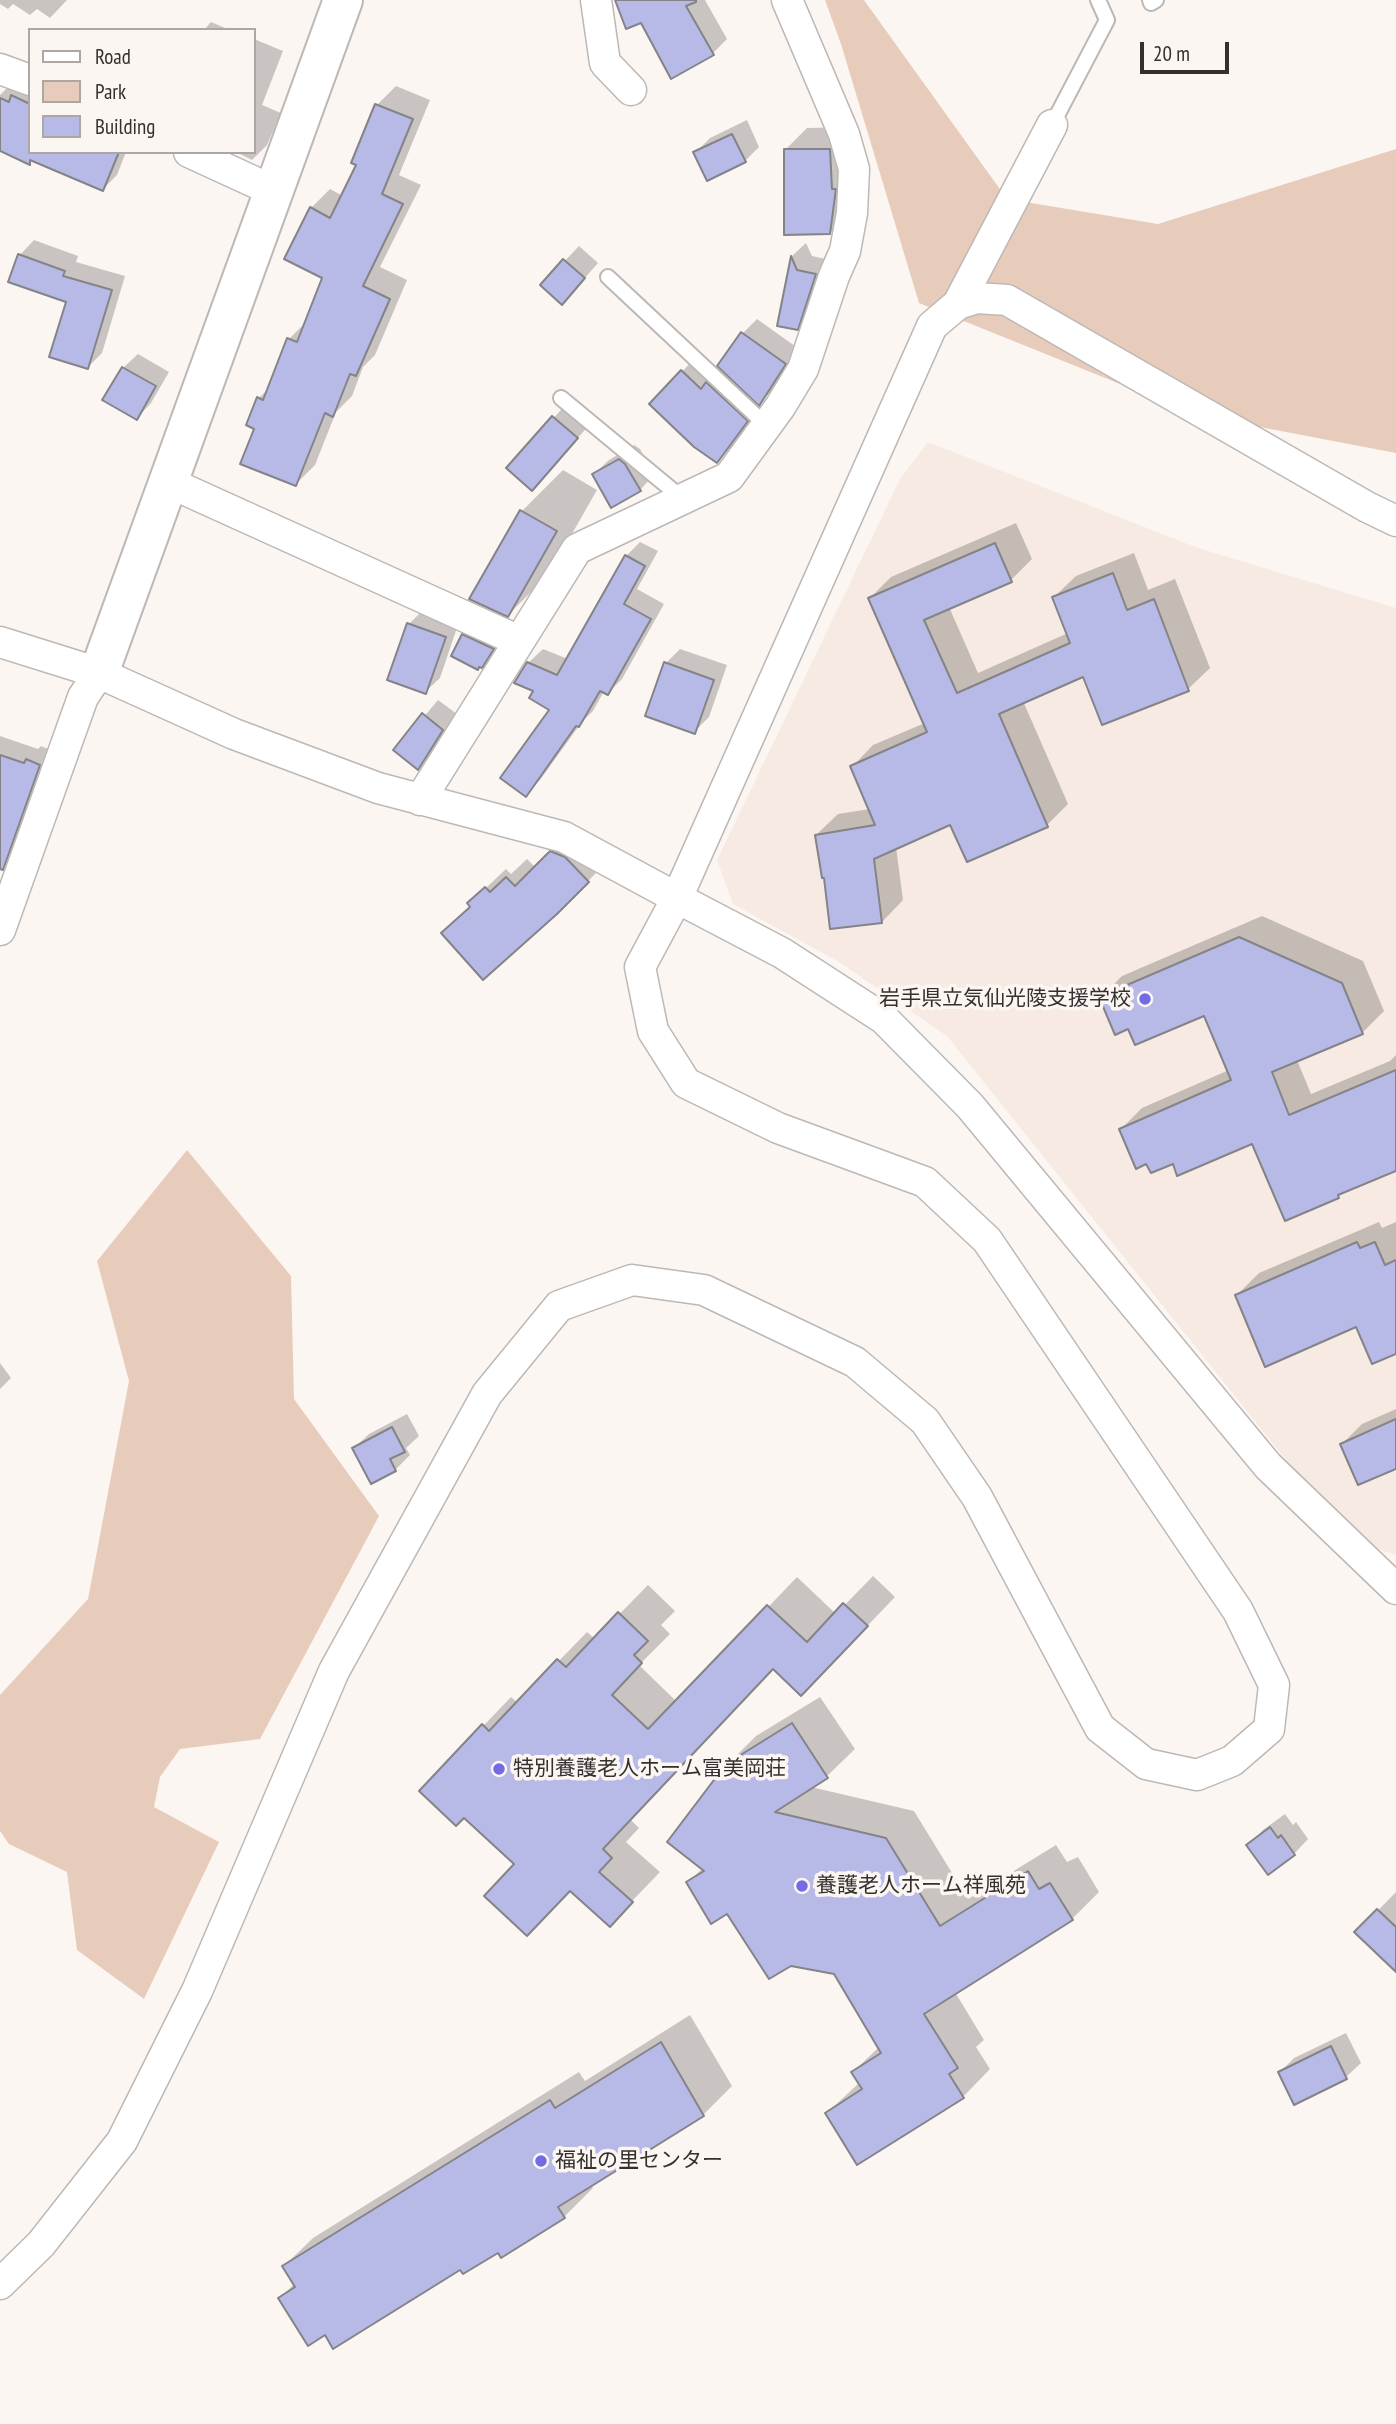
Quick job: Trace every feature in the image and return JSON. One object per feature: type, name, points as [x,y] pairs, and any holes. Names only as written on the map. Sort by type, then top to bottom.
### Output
[{"type":"street","points":[[0,930],[83,697],[99,673],[343,0]]},
{"type":"street","points":[[596,0],[605,63],[631,90]]},
{"type":"street","points":[[420,800],[577,549],[729,477],[767,426],[803,369],[845,251],[852,213],[854,169],[844,134],[787,0]]},
{"type":"street","points":[[0,69],[28,79]]},
{"type":"street","points":[[0,2284],[41,2245],[122,2141],[197,1991],[334,1671],[487,1394],[559,1306],[632,1280],[704,1290],[855,1362],[925,1421],[977,1497],[1100,1728],[1146,1764],[1197,1775],[1232,1762],[1269,1729],[1274,1685],[1238,1611],[987,1240],[925,1182],[778,1128],[686,1083],[653,1031],[640,967],[677,898],[932,326],[958,304],[1052,125]]},
{"type":"street","points":[[193,154],[274,191]]},
{"type":"street","points":[[958,304],[977,298],[1007,300],[1367,508],[1396,521]]},
{"type":"street","points":[[168,482],[519,641]]},
{"type":"street","points":[[0,642],[99,673],[234,734],[378,789],[564,837],[782,953],[884,1019],[970,1106],[1268,1466],[1396,1589]]},
{"type":"lane","points":[[1052,125],[1107,20],[1098,0]]},
{"type":"lane","points":[[1150,0],[1151,3],[1156,0]]},
{"type":"lane","points":[[608,277],[767,426]]},
{"type":"lane","points":[[561,398],[683,499]]},
{"type":"shaded area","name":"岩手県立気仙光陵支援学校","points":[[928,442],[1198,548],[1396,608],[1396,1555],[1350,1540],[947,1036],[839,962],[733,904],[717,860],[900,479]]},
{"type":"green space","points":[[825,0],[864,0],[1007,199],[1158,224],[1396,149],[1396,453],[1197,415],[919,303],[841,44]]},
{"type":"green space","points":[[187,1150],[291,1276],[294,1399],[379,1516],[260,1739],[180,1749],[160,1777],[154,1807],[219,1842],[144,1999],[77,1950],[67,1872],[9,1844],[0,1831],[0,1695],[88,1599],[129,1381],[97,1261]]},
{"type":"building","points":[[615,0],[696,0],[686,6],[714,55],[671,79],[641,23],[626,29]]},
{"type":"building","points":[[11,95],[28,103],[28,154],[118,154],[103,191],[30,160],[30,165],[0,151],[0,98],[9,102]]},
{"type":"building","points":[[375,104],[413,119],[382,194],[403,204],[363,286],[390,299],[356,376],[350,374],[333,417],[325,413],[296,486],[240,464],[254,429],[246,425],[257,397],[263,400],[287,338],[297,342],[322,278],[284,259],[310,207],[330,218],[356,165],[351,163]]},
{"type":"building","points":[[732,134],[746,162],[707,181],[693,152]]},
{"type":"building","points":[[784,149],[830,149],[832,189],[836,189],[830,234],[784,235]]},
{"type":"building","points":[[18,254],[65,271],[63,276],[112,290],[88,369],[49,357],[66,302],[8,282]]},
{"type":"building","points":[[791,256],[797,270],[816,274],[798,330],[777,326]]},
{"type":"building","points":[[563,259],[585,278],[562,305],[540,285]]},
{"type":"building","points":[[741,332],[786,364],[759,406],[717,366]]},
{"type":"building","points":[[122,367],[156,386],[137,420],[102,400]]},
{"type":"building","points":[[681,370],[701,389],[706,382],[748,421],[717,463],[694,447],[649,404]]},
{"type":"building","points":[[552,416],[578,438],[532,491],[506,468]]},
{"type":"building","points":[[619,459],[625,464],[641,491],[611,508],[592,474]]},
{"type":"building","points":[[520,510],[557,531],[508,617],[469,599]]},
{"type":"building","points":[[995,543],[1012,582],[924,620],[957,693],[1070,643],[1052,597],[1113,573],[1127,610],[1154,599],[1189,691],[1102,725],[1083,677],[999,714],[1048,827],[967,862],[950,825],[874,859],[882,923],[830,929],[824,878],[815,835],[875,825],[850,766],[927,732],[868,598]]},
{"type":"building","points":[[625,555],[645,566],[624,604],[651,619],[608,695],[600,691],[579,727],[576,726],[526,797],[500,778],[549,710],[529,698],[533,691],[514,683],[527,662],[557,675]]},
{"type":"building","points":[[407,623],[446,637],[426,694],[387,680]]},
{"type":"building","points":[[462,634],[494,649],[482,668],[479,667],[478,670],[451,656]]},
{"type":"building","points":[[664,662],[714,680],[695,734],[645,716]]},
{"type":"building","points":[[422,713],[443,730],[418,770],[393,750]]},
{"type":"building","points":[[0,755],[24,763],[26,759],[40,765],[3,870],[0,869]]},
{"type":"building","points":[[550,851],[565,857],[589,882],[483,980],[441,933],[470,907],[467,903],[485,887],[490,892],[506,877],[515,886]]},
{"type":"building","points":[[1239,937],[1342,983],[1363,1034],[1272,1072],[1289,1115],[1396,1070],[1396,1171],[1285,1221],[1252,1144],[1177,1176],[1173,1164],[1151,1173],[1146,1164],[1136,1169],[1119,1129],[1231,1080],[1204,1016],[1135,1045],[1128,1029],[1115,1035],[1099,997]]},
{"type":"building","points":[[1357,1242],[1360,1248],[1375,1242],[1385,1265],[1396,1260],[1396,1354],[1372,1364],[1356,1327],[1265,1367],[1235,1295]]},
{"type":"building","points":[[1396,1419],[1396,1469],[1358,1485],[1340,1444]]},
{"type":"building","points":[[392,1427],[405,1452],[390,1459],[396,1471],[371,1484],[352,1448]]},
{"type":"building","name":"特別養護老人ホーム富美岡荘","points":[[843,1603],[868,1626],[801,1696],[773,1669],[603,1849],[612,1858],[599,1872],[633,1902],[610,1927],[570,1891],[527,1936],[484,1896],[514,1864],[464,1818],[456,1826],[419,1791],[482,1724],[489,1731],[557,1659],[566,1667],[618,1612],[648,1641],[634,1655],[642,1663],[612,1695],[648,1729],[767,1605],[807,1642]]},
{"type":"building","name":"養護老人ホーム祥風苑","points":[[792,1723],[828,1778],[775,1812],[886,1838],[940,1926],[1028,1871],[1039,1889],[1050,1883],[1073,1920],[924,2014],[958,2068],[949,2074],[964,2098],[857,2165],[825,2113],[862,2089],[851,2072],[881,2053],[834,1974],[791,1966],[769,1979],[727,1914],[711,1924],[686,1882],[704,1871],[667,1842],[726,1764]]},
{"type":"building","points":[[1270,1827],[1278,1838],[1281,1835],[1295,1855],[1268,1875],[1246,1845]]},
{"type":"building","points":[[1377,1909],[1396,1927],[1396,1972],[1354,1932]]},
{"type":"building","name":"福祉の里センター","points":[[661,2042],[704,2116],[558,2207],[565,2218],[501,2258],[498,2253],[463,2274],[460,2270],[333,2349],[325,2335],[308,2346],[278,2298],[295,2287],[282,2266],[550,2100],[555,2108]]},
{"type":"building","points":[[1331,2046],[1347,2079],[1294,2105],[1278,2072]]},
{"type":"place","name":"岩手県立気仙光陵支援学校","points":[[1145,999]]},
{"type":"place","name":"特別養護老人ホーム富美岡荘","points":[[499,1769]]},
{"type":"place","name":"養護老人ホーム祥風苑","points":[[802,1886]]},
{"type":"place","name":"福祉の里センター","points":[[541,2161]]}]
